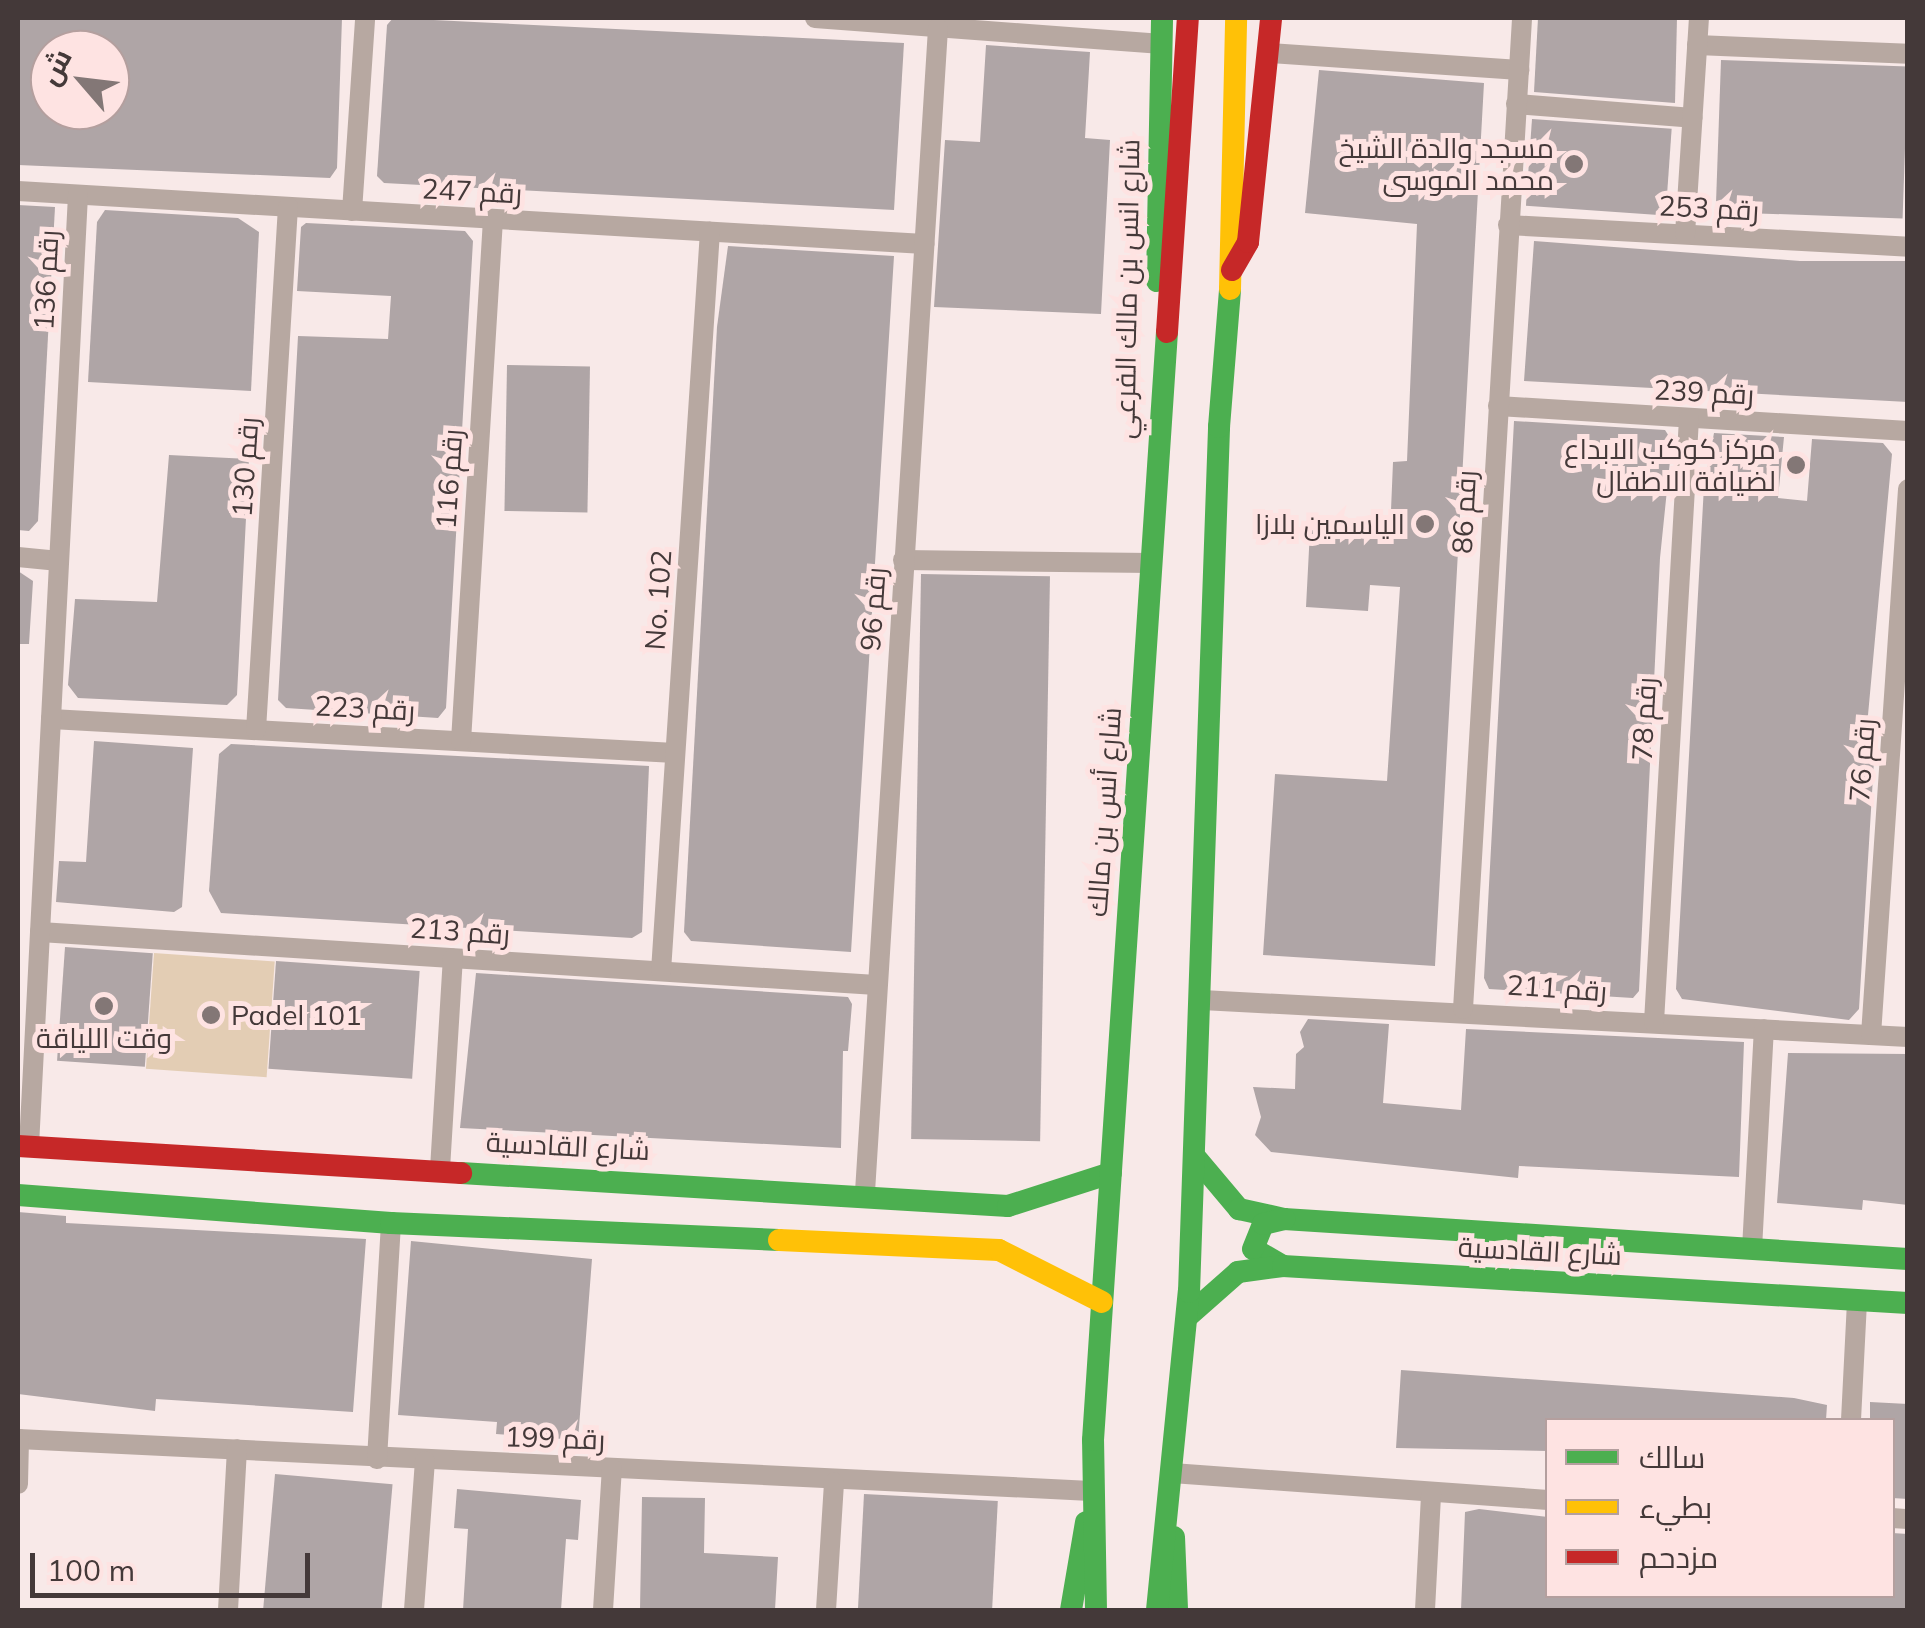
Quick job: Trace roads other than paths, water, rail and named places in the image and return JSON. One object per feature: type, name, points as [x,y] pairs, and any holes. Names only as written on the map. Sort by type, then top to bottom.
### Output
[{"type":"street","points":[[352,211],[365,18]]},
{"type":"street","points":[[815,18],[1162,44]]},
{"type":"street","name":"شارع انس بن مالك الفرعي","points":[[1151,562],[1162,18]]},
{"type":"street","name":"شارع أنس بن مالك","points":[[1096,1610],[1091,1491],[1188,18]]},
{"type":"street","points":[[1157,1610],[1187,1317],[1196,1158],[1216,501],[1232,270],[1236,18]]},
{"type":"street","points":[[1232,270],[1248,242],[1272,18]]},
{"type":"street","name":"رقم 86","points":[[1463,1010],[1522,18]]},
{"type":"street","points":[[1685,234],[1699,18]]},
{"type":"street","name":"رقم 96","points":[[864,1192],[938,28]]},
{"type":"street","points":[[1698,45],[1908,54]]},
{"type":"street","points":[[1269,53],[1519,70]]},
{"type":"street","points":[[1516,104],[1692,118]]},
{"type":"street","name":"رقم 247","points":[[18,192],[924,244]]},
{"type":"street","name":"رقم 136","points":[[23,1146],[40,932],[78,195]]},
{"type":"street","name":"رقم 130","points":[[256,730],[288,207]]},
{"type":"street","name":"رقم 116","points":[[460,741],[493,219]]},
{"type":"street","name":"رقم 253","points":[[1508,226],[1908,248]]},
{"type":"street","name":"No. 102","points":[[661,971],[710,232]]},
{"type":"street","name":"رقم 239","points":[[1498,406],[1908,431]]},
{"type":"street","name":"رقم 78","points":[[1654,1022],[1689,418]]},
{"type":"street","name":"رقم 76","points":[[1871,1034],[1908,489]]},
{"type":"street","points":[[18,557],[59,560]]},
{"type":"street","points":[[904,560],[1151,562]]},
{"type":"street","name":"رقم 223","points":[[51,719],[676,753]]},
{"type":"street","name":"رقم 213","points":[[40,932],[876,985]]},
{"type":"street","points":[[440,1169],[453,958]]},
{"type":"street","name":"رقم 211","points":[[1202,1000],[1463,1010],[1908,1037]]},
{"type":"street","points":[[1752,1249],[1764,1029]]},
{"type":"street","name":"شارع القادسية","points":[[23,1146],[864,1192],[1008,1206],[1111,1172]]},
{"type":"street","name":"شارع القادسية","points":[[1196,1158],[1239,1209],[1284,1219],[1908,1259]]},
{"type":"street","points":[[18,1195],[391,1223],[999,1250],[1102,1302]]},
{"type":"street","points":[[999,1250],[1017,1226],[1008,1206]]},
{"type":"street","points":[[1282,1266],[1253,1248],[1263,1224],[1284,1219]]},
{"type":"street","points":[[377,1459],[391,1223]]},
{"type":"street","name":"شارع القادسية","points":[[1187,1317],[1238,1272],[1282,1266],[1908,1303]]},
{"type":"street","points":[[1851,1418],[1858,1300]]},
{"type":"street","points":[[18,1439],[18,1484]]},
{"type":"street","name":"رقم 199","points":[[18,1439],[834,1482],[1091,1491]]},
{"type":"street","points":[[228,1610],[237,1449]]},
{"type":"street","points":[[414,1610],[425,1461]]},
{"type":"street","points":[[603,1610],[612,1468]]},
{"type":"street","points":[[1172,1473],[1545,1500]]},
{"type":"street","points":[[1172,1473],[1177,1610]]},
{"type":"street","points":[[826,1610],[834,1482]]},
{"type":"street","points":[[1071,1610],[1091,1491]]},
{"type":"street","points":[[1425,1610],[1431,1494]]},
{"type":"place","name":"مسجد والدة الشيخ محمد الموسى","points":[[1574,164]]},
{"type":"place","name":"مركز كوكب الابداع لضيافة الاطفال","points":[[1796,465]]},
{"type":"place","name":"الياسمين بلازا","points":[[1425,524]]},
{"type":"place","name":"وقت اللياقة","points":[[104,1006]]},
{"type":"place","name":"Padel 101","points":[[211,1015]]}]
